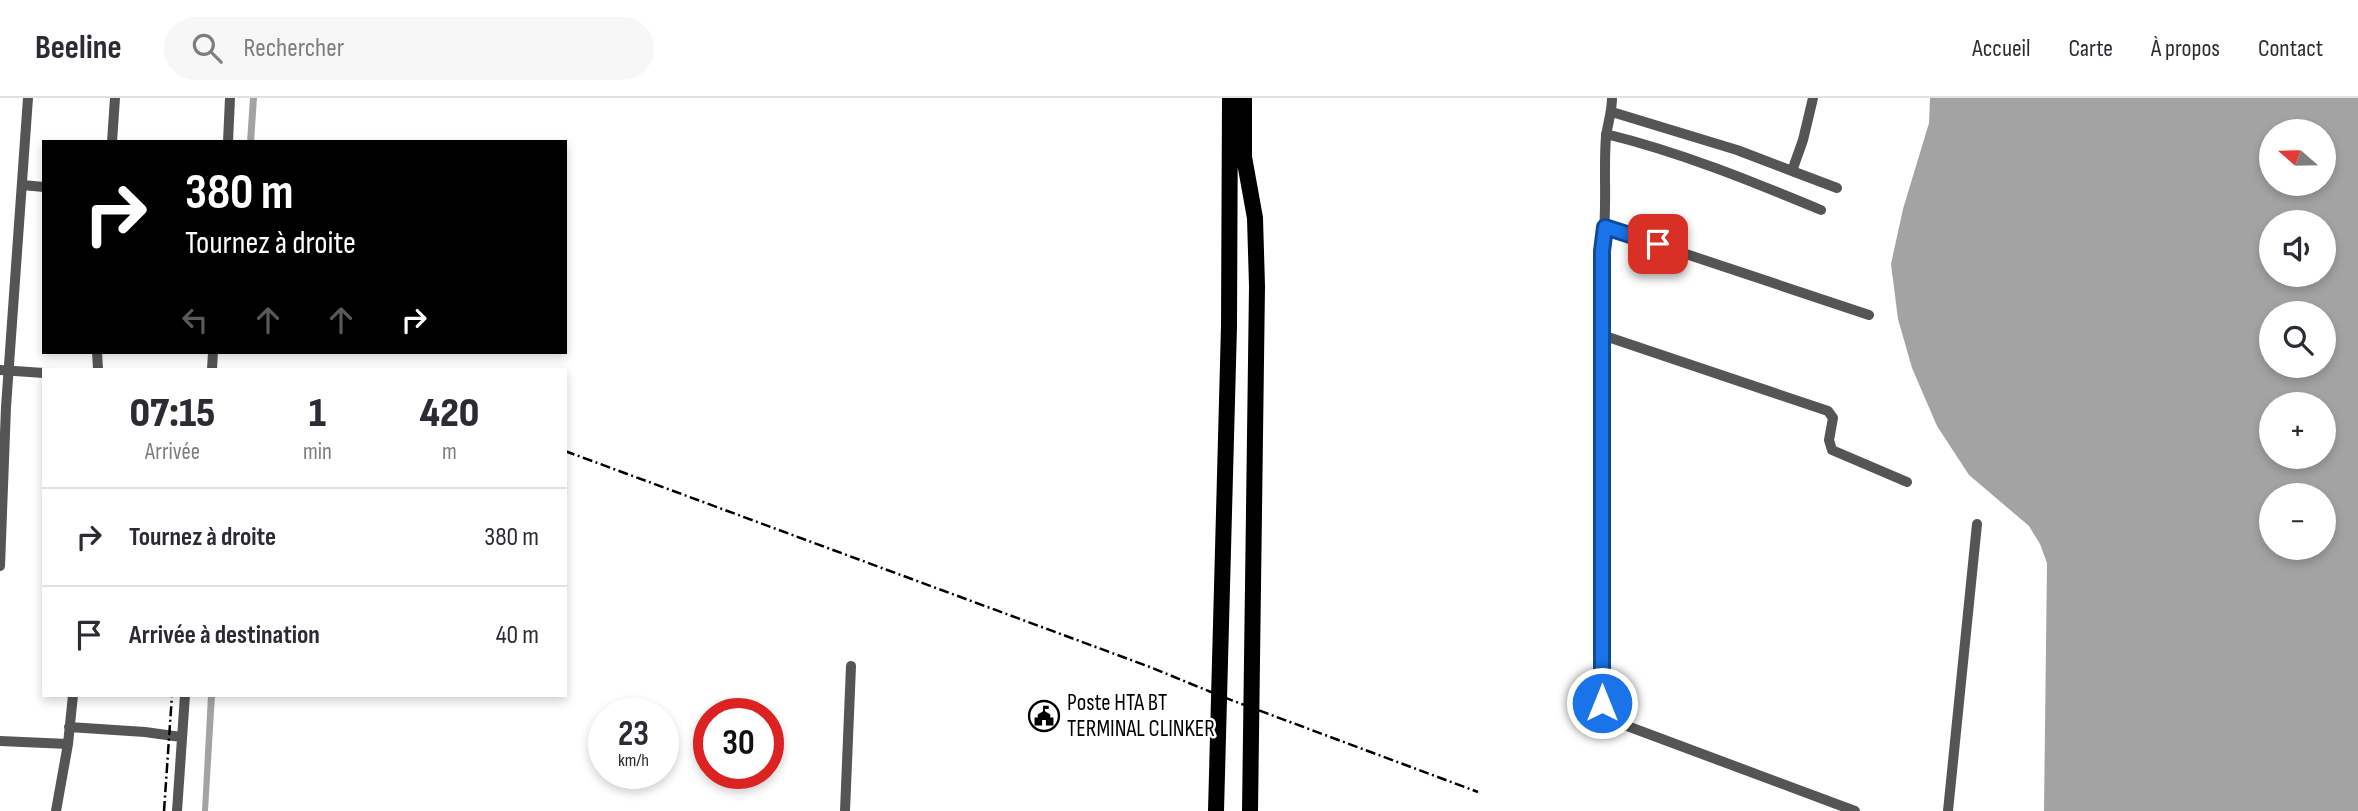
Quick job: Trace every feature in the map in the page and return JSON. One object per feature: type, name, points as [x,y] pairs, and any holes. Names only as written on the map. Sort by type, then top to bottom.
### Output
[{"type":"highway","points":[[1216,811],[1228,339],[1230,98]]},
{"type":"highway","points":[[1244,98],[1244,157],[1255,218],[1257,265],[1250,811]]},
{"type":"street","points":[[0,566],[4,371],[28,98]]},
{"type":"street","points":[[112,140],[115,98]]},
{"type":"street","points":[[228,140],[230,98]]},
{"type":"street","points":[[1612,98],[1612,112],[1606,134],[1605,227],[1602,251],[1603,717],[1855,811]]},
{"type":"street","points":[[1792,171],[1813,98]]},
{"type":"street","points":[[1612,112],[1737,150],[1837,188]]},
{"type":"street","points":[[1606,134],[1699,162],[1821,210]]},
{"type":"street","points":[[22,186],[42,187]]},
{"type":"street","points":[[1605,227],[1869,315]]},
{"type":"street","points":[[1602,335],[1828,411],[1833,418],[1829,440],[1832,450],[1907,482]]},
{"type":"street","points":[[4,371],[42,373]]},
{"type":"street","points":[[1948,811],[1978,524]]},
{"type":"street","points":[[845,811],[851,666]]},
{"type":"street","points":[[56,811],[68,744],[73,697]]},
{"type":"street","points":[[177,811],[185,697]]},
{"type":"street","points":[[69,727],[181,737]]},
{"type":"street","points":[[0,741],[68,744]]},
{"type":"shaded area","points":[[250,98],[257,98],[254,140],[247,140]]},
{"type":"shaded area","points":[[1930,98],[2358,98],[2358,811],[2044,811],[2047,563],[2029,526],[1969,475],[1937,426],[1912,368],[1898,319],[1891,264],[1903,209],[1929,123]]},
{"type":"shaded area","points":[[208,697],[215,697],[208,811],[202,811]]},
{"type":"railway","points":[[567,452],[1150,667],[1478,792]]},
{"type":"railway","points":[[164,811],[172,697]]},
{"type":"place","name":"Poste HTA BT TERMINAL CLINKER","points":[[1044,716]]},
{"type":"route","points":[[1602,703],[1602,251],[1605,227],[1658,244]]}]
